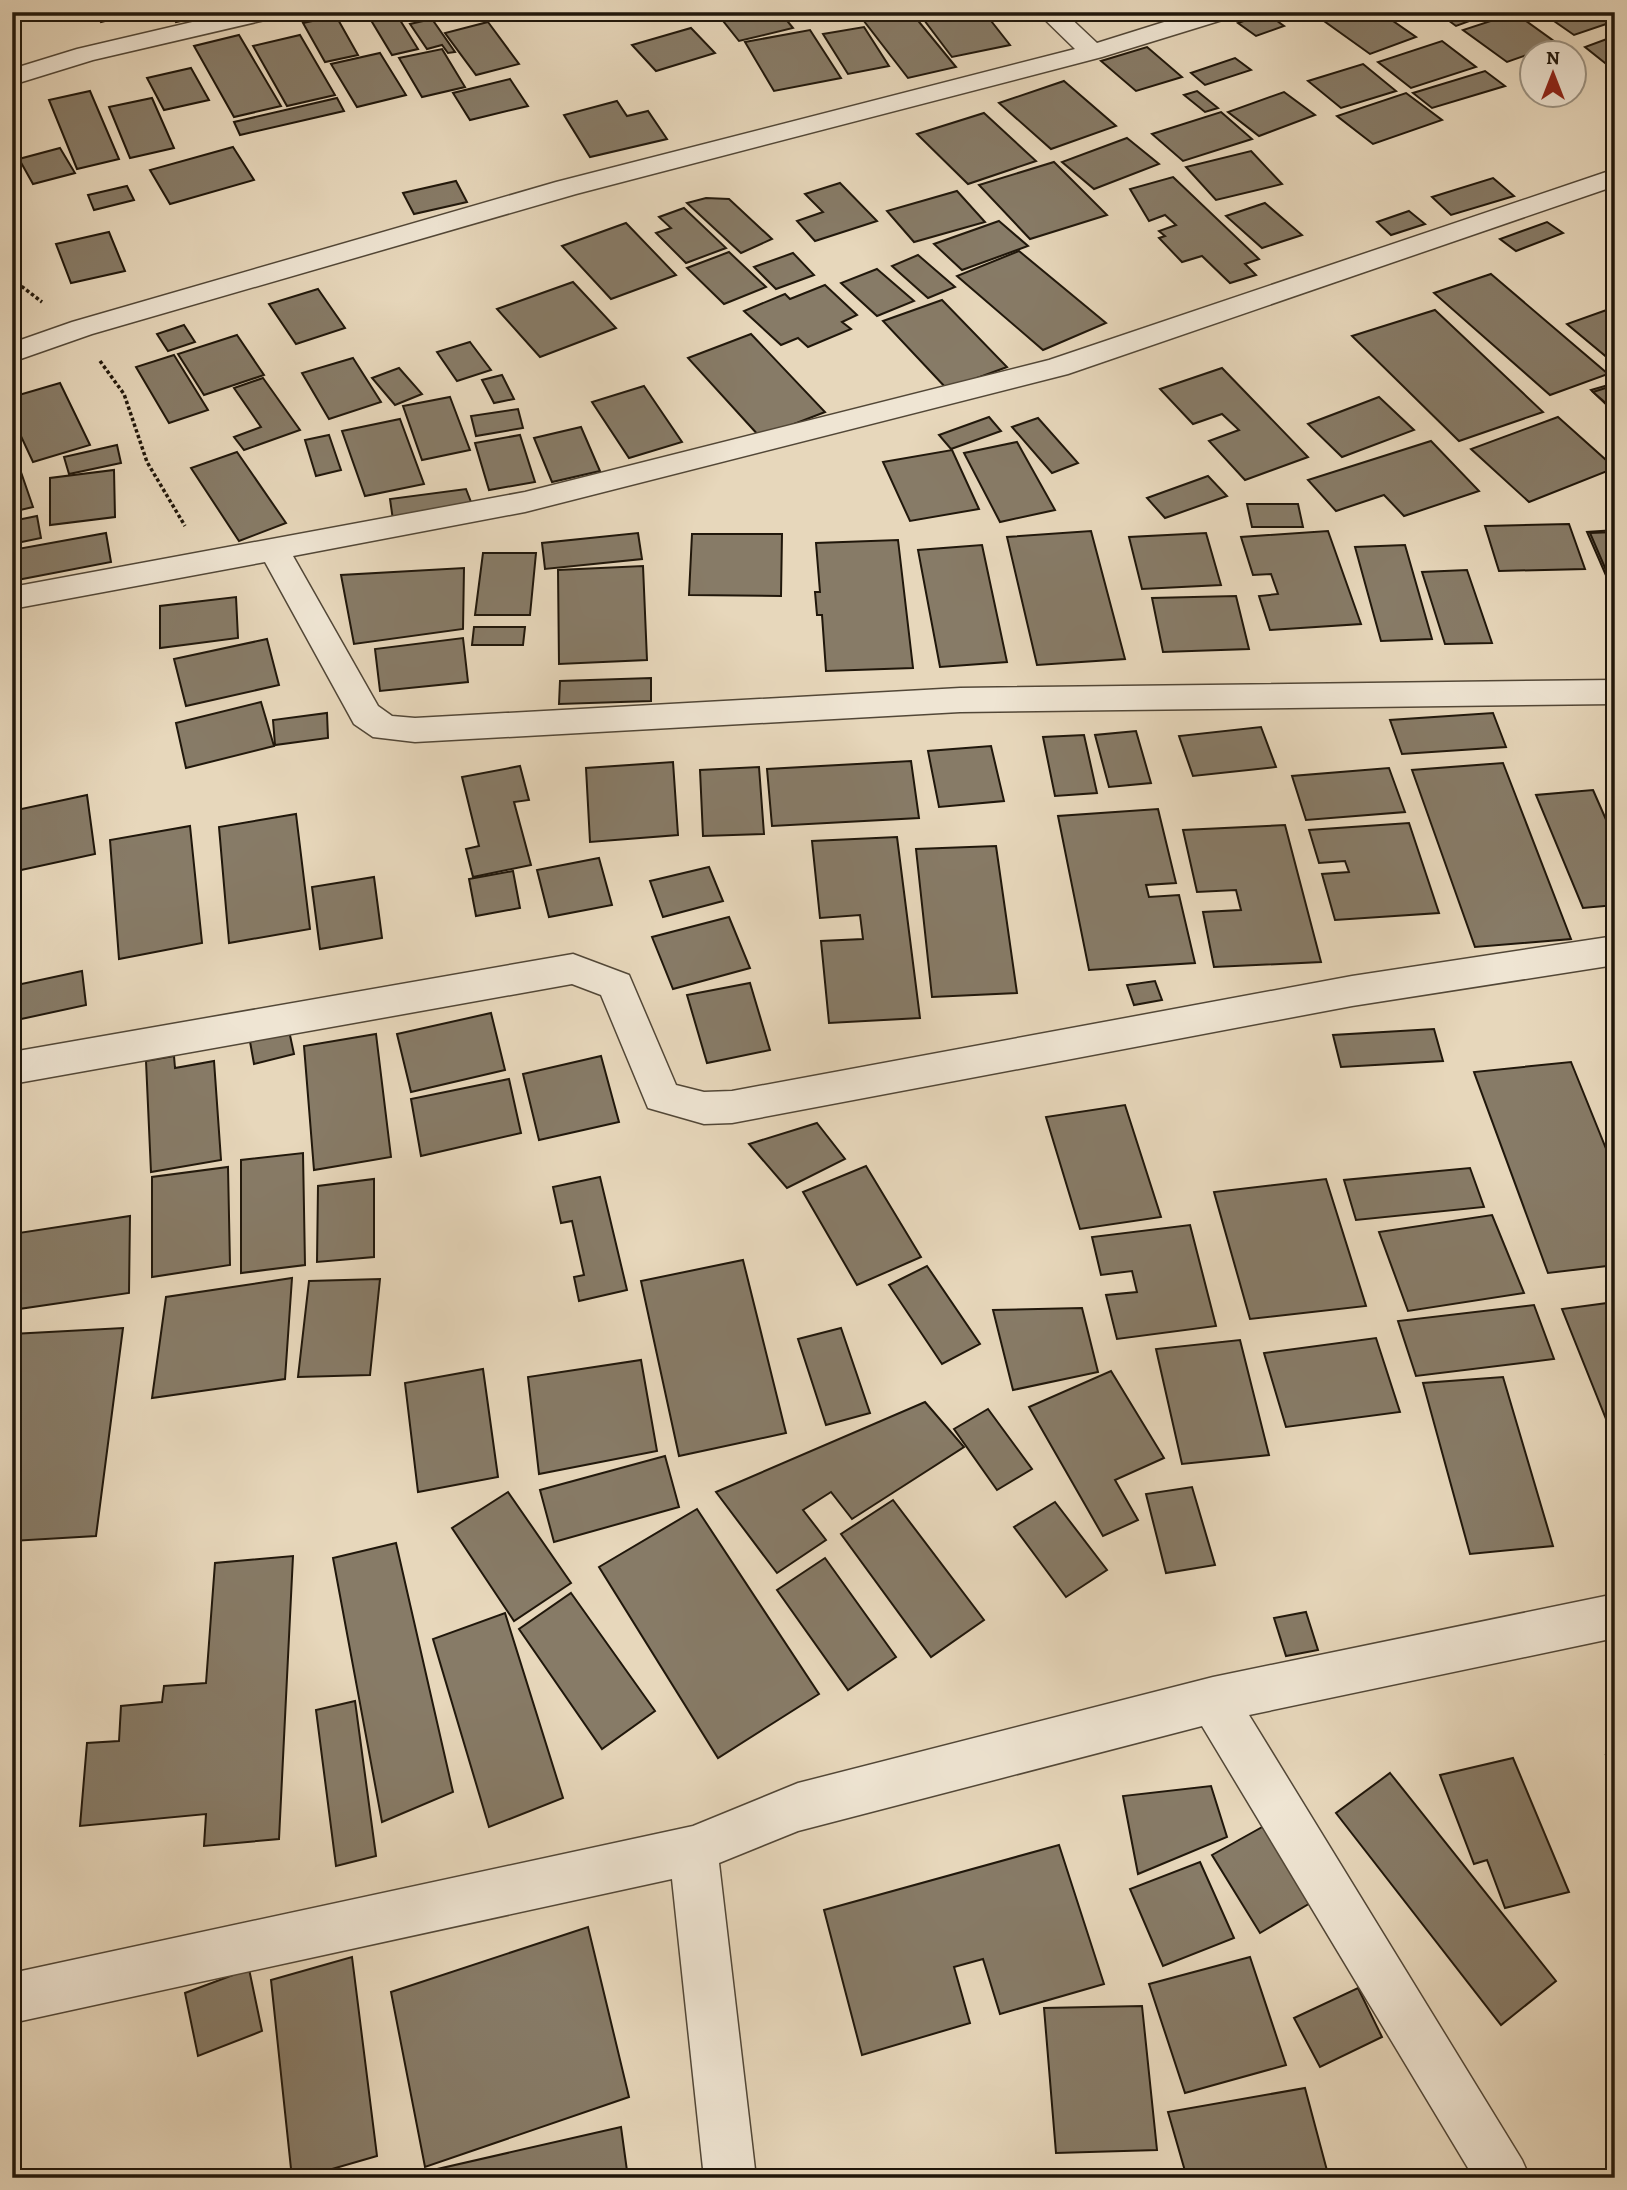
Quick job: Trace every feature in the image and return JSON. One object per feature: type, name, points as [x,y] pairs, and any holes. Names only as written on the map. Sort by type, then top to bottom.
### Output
[{"type":"street","points":[[12,77],[86,54],[269,12]]},
{"type":"street","points":[[1049,12],[1093,51]]},
{"type":"street","points":[[12,353],[71,332],[566,188],[1093,51],[1223,12]]},
{"type":"street","points":[[12,598],[525,502],[1058,367],[1615,177]]},
{"type":"street","points":[[274,550],[366,715],[385,728],[415,730],[960,700],[1615,692]]},
{"type":"street","points":[[12,1068],[573,969],[616,985],[662,1097],[704,1108],[732,1107],[1352,991],[1615,950]]},
{"type":"street","points":[[12,1998],[693,1850],[798,1807],[1213,1700],[1615,1616]]},
{"type":"street","points":[[1213,1700],[1504,2178]]},
{"type":"street","points":[[693,1850],[730,2178]]},
{"type":"path","points":[[12,279],[43,303],[99,359],[124,394],[147,462],[191,535],[199,564]]},
{"type":"building","points":[[94,12],[138,12],[101,22]]},
{"type":"building","points":[[170,12],[200,12],[202,16],[176,22]]},
{"type":"building","points":[[366,12],[395,12],[418,49],[392,55]]},
{"type":"building","points":[[664,12],[698,12],[700,14],[672,21]]},
{"type":"building","points":[[741,12],[780,12],[793,28],[739,41],[720,17]]},
{"type":"building","points":[[857,12],[911,12],[956,67],[908,78]]},
{"type":"building","points":[[918,12],[984,12],[1010,45],[952,57]]},
{"type":"building","points":[[1328,12],[1380,12],[1416,37],[1370,54],[1317,16]]},
{"type":"building","points":[[1437,12],[1494,12],[1456,26]]},
{"type":"building","points":[[1541,12],[1614,12],[1615,21],[1574,35]]},
{"type":"building","points":[[1266,13],[1284,26],[1256,36],[1238,23]]},
{"type":"building","points":[[1515,13],[1550,38],[1518,38],[1518,58],[1507,62],[1463,30]]},
{"type":"building","points":[[336,16],[358,55],[325,62],[303,23]]},
{"type":"building","points":[[432,19],[455,52],[448,53],[442,45],[427,49],[410,24]]},
{"type":"building","points":[[488,22],[519,64],[476,75],[445,33]]},
{"type":"building","points":[[864,27],[889,66],[848,74],[823,34]]},
{"type":"building","points":[[691,28],[715,53],[656,71],[632,45]]},
{"type":"building","points":[[810,30],[841,78],[774,91],[745,42]]},
{"type":"building","points":[[239,35],[281,106],[234,117],[194,46]]},
{"type":"building","points":[[300,35],[335,95],[287,106],[253,46]]},
{"type":"building","points":[[1615,36],[1615,71],[1588,49],[1588,46]]},
{"type":"building","points":[[1442,41],[1476,67],[1411,88],[1378,62]]},
{"type":"building","points":[[1147,47],[1182,77],[1136,91],[1101,61]]},
{"type":"building","points":[[442,49],[465,87],[422,97],[399,58]]},
{"type":"building","points":[[380,53],[406,95],[357,107],[331,64]]},
{"type":"building","points":[[1235,58],[1251,70],[1205,85],[1191,73]]},
{"type":"building","points":[[1363,64],[1396,91],[1341,108],[1308,81]]},
{"type":"building","points":[[191,68],[209,100],[164,110],[147,78]]},
{"type":"building","points":[[1485,71],[1505,86],[1432,108],[1413,93]]},
{"type":"building","points":[[510,79],[528,106],[470,120],[453,93]]},
{"type":"building","points":[[1064,81],[1116,126],[1051,149],[999,103]]},
{"type":"building","points":[[90,91],[119,159],[77,169],[49,100]]},
{"type":"building","points":[[1197,91],[1218,108],[1205,112],[1184,95]]},
{"type":"building","points":[[1284,92],[1315,115],[1259,136],[1228,112]]},
{"type":"building","points":[[1406,93],[1442,120],[1373,144],[1337,116]]},
{"type":"building","points":[[152,98],[174,148],[130,158],[109,107]]},
{"type":"building","points":[[337,98],[344,111],[240,135],[234,122]]},
{"type":"building","points":[[617,101],[627,116],[648,111],[667,139],[590,157],[564,115]]},
{"type":"building","points":[[1221,112],[1252,139],[1183,161],[1152,134]]},
{"type":"building","points":[[984,113],[1036,161],[968,184],[917,134]]},
{"type":"building","points":[[1127,138],[1159,164],[1094,189],[1062,162]]},
{"type":"building","points":[[233,147],[254,180],[170,204],[150,170]]},
{"type":"building","points":[[60,148],[75,173],[33,184],[19,159]]},
{"type":"building","points":[[1251,151],[1282,184],[1216,200],[1186,167]]},
{"type":"building","points":[[1054,162],[1107,215],[1030,239],[979,185]]},
{"type":"building","points":[[1173,177],[1259,259],[1245,264],[1256,275],[1230,283],[1202,256],[1182,262],[1159,238],[1165,236],[1159,231],[1176,225],[1165,215],[1149,221],[1130,189]]},
{"type":"building","points":[[1493,178],[1514,196],[1451,215],[1432,197]]},
{"type":"building","points":[[456,181],[467,202],[414,214],[403,193]]},
{"type":"building","points":[[840,183],[877,221],[815,241],[797,221],[823,212],[805,194]]},
{"type":"building","points":[[127,186],[134,200],[94,210],[88,195]]},
{"type":"building","points":[[957,191],[985,222],[914,242],[887,211]]},
{"type":"building","points":[[706,198],[729,199],[772,239],[741,253],[687,203]]},
{"type":"building","points":[[1265,203],[1302,235],[1262,248],[1226,216]]},
{"type":"building","points":[[684,208],[726,248],[686,263],[656,233],[671,228],[659,217]]},
{"type":"building","points":[[1409,211],[1425,224],[1391,235],[1377,222]]},
{"type":"building","points":[[999,221],[1028,246],[962,270],[934,244]]},
{"type":"building","points":[[1547,222],[1563,233],[1516,251],[1500,239]]},
{"type":"building","points":[[626,223],[676,275],[611,299],[562,246]]},
{"type":"building","points":[[109,232],[125,271],[71,283],[56,244]]},
{"type":"building","points":[[1019,251],[1106,323],[1043,350],[957,276]]},
{"type":"building","points":[[729,252],[766,287],[724,304],[687,268]]},
{"type":"building","points":[[793,253],[814,275],[776,289],[754,267]]},
{"type":"building","points":[[918,255],[955,287],[928,298],[892,266]]},
{"type":"building","points":[[877,269],[914,301],[877,316],[841,283]]},
{"type":"building","points":[[1491,274],[1608,374],[1550,395],[1434,293]]},
{"type":"building","points":[[573,282],[616,328],[540,357],[497,309]]},
{"type":"building","points":[[825,285],[857,315],[842,322],[851,329],[808,347],[798,338],[781,345],[744,311],[785,294],[790,299]]},
{"type":"building","points":[[318,289],[345,328],[296,344],[269,304]]},
{"type":"building","points":[[942,300],[1007,367],[947,389],[883,321]]},
{"type":"building","points":[[1615,307],[1615,364],[1567,324]]},
{"type":"building","points":[[1435,310],[1543,412],[1459,441],[1352,336]]},
{"type":"building","points":[[184,325],[195,342],[168,351],[157,334]]},
{"type":"building","points":[[751,334],[825,412],[760,437],[688,358]]},
{"type":"building","points":[[237,335],[264,375],[204,395],[178,354]]},
{"type":"building","points":[[470,342],[491,370],[457,381],[437,352]]},
{"type":"building","points":[[174,355],[208,410],[169,423],[136,367]]},
{"type":"building","points":[[353,358],[381,402],[329,419],[302,373]]},
{"type":"building","points":[[399,368],[422,394],[395,405],[372,378]]},
{"type":"building","points":[[1222,368],[1308,457],[1245,480],[1209,441],[1239,430],[1222,414],[1193,424],[1160,389]]},
{"type":"building","points":[[502,375],[514,399],[494,403],[482,380]]},
{"type":"building","points":[[263,378],[300,430],[244,450],[234,437],[261,427],[234,388]]},
{"type":"building","points":[[60,383],[90,445],[33,462],[12,417],[12,397]]},
{"type":"building","points":[[1615,383],[1615,413],[1591,390]]},
{"type":"building","points":[[1615,385],[1615,411],[1593,392]]},
{"type":"building","points":[[644,386],[682,442],[629,458],[592,402]]},
{"type":"building","points":[[450,397],[470,450],[422,460],[403,406]]},
{"type":"building","points":[[1379,397],[1414,430],[1342,457],[1308,424]]},
{"type":"building","points":[[518,409],[523,428],[476,436],[471,416]]},
{"type":"building","points":[[989,417],[1001,431],[951,449],[939,435]]},
{"type":"building","points":[[1558,417],[1615,468],[1529,502],[1471,449]]},
{"type":"building","points":[[1038,418],[1078,463],[1052,473],[1012,427]]},
{"type":"building","points":[[400,419],[424,484],[365,496],[342,431]]},
{"type":"building","points":[[581,427],[600,471],[552,482],[534,438]]},
{"type":"building","points":[[329,435],[341,470],[316,476],[305,440]]},
{"type":"building","points":[[520,435],[535,482],[489,490],[475,443]]},
{"type":"building","points":[[1431,441],[1479,491],[1404,516],[1384,495],[1336,511],[1308,480]]},
{"type":"building","points":[[1017,442],[1055,510],[1000,522],[964,453]]},
{"type":"building","points":[[117,445],[121,463],[69,474],[64,457]]},
{"type":"building","points":[[12,446],[33,507],[12,512]]},
{"type":"building","points":[[952,450],[979,509],[910,521],[883,462]]},
{"type":"building","points":[[237,452],[286,523],[239,541],[191,468]]},
{"type":"building","points":[[114,470],[115,517],[50,525],[50,478]]},
{"type":"building","points":[[1208,476],[1227,496],[1165,518],[1147,498]]},
{"type":"building","points":[[466,489],[471,502],[393,520],[390,499]]},
{"type":"building","points":[[1247,504],[1298,504],[1303,527],[1252,527]]},
{"type":"building","points":[[37,516],[41,538],[12,544],[12,521]]},
{"type":"building","points":[[1569,524],[1585,569],[1499,571],[1485,526]]},
{"type":"building","points":[[1615,530],[1615,596],[1587,532]]},
{"type":"building","points":[[1091,531],[1125,659],[1037,665],[1007,537]]},
{"type":"building","points":[[1328,531],[1361,624],[1270,630],[1259,596],[1278,594],[1271,574],[1253,575],[1241,537]]},
{"type":"building","points":[[1615,532],[1615,591],[1590,533]]},
{"type":"building","points":[[106,533],[111,562],[12,581],[12,550]]},
{"type":"building","points":[[638,533],[642,559],[545,569],[542,543]]},
{"type":"building","points":[[1206,533],[1221,585],[1142,589],[1129,537]]},
{"type":"building","points":[[692,534],[782,534],[781,596],[689,595]]},
{"type":"building","points":[[898,540],[913,668],[826,671],[822,615],[817,615],[815,592],[820,592],[816,543]]},
{"type":"building","points":[[982,545],[1007,662],[940,667],[918,550]]},
{"type":"building","points":[[1405,545],[1432,639],[1381,641],[1355,547]]},
{"type":"building","points":[[483,553],[536,553],[530,615],[475,615]]},
{"type":"building","points":[[643,566],[647,660],[559,664],[558,570]]},
{"type":"building","points":[[464,568],[463,629],[354,644],[341,575]]},
{"type":"building","points":[[1467,570],[1492,643],[1445,644],[1422,572]]},
{"type":"building","points":[[1236,596],[1249,649],[1163,652],[1152,598]]},
{"type":"building","points":[[236,597],[238,638],[160,648],[160,606]]},
{"type":"building","points":[[474,627],[525,627],[523,645],[472,645]]},
{"type":"building","points":[[463,638],[468,682],[380,691],[375,649]]},
{"type":"building","points":[[267,639],[279,685],[186,706],[174,659]]},
{"type":"building","points":[[651,678],[651,701],[559,704],[560,681]]},
{"type":"building","points":[[261,702],[274,746],[186,768],[176,723]]},
{"type":"building","points":[[327,713],[328,738],[275,745],[273,720]]},
{"type":"building","points":[[1493,713],[1506,747],[1402,754],[1390,720]]},
{"type":"building","points":[[1261,727],[1276,767],[1193,776],[1179,736]]},
{"type":"building","points":[[1136,731],[1151,783],[1109,787],[1095,735]]},
{"type":"building","points":[[1084,735],[1097,793],[1055,796],[1043,737]]},
{"type":"building","points":[[991,746],[1004,801],[939,807],[928,751]]},
{"type":"building","points":[[911,761],[919,818],[772,826],[767,769]]},
{"type":"building","points":[[673,762],[678,835],[590,842],[586,768]]},
{"type":"building","points":[[1503,763],[1571,939],[1475,947],[1412,770]]},
{"type":"building","points":[[520,766],[529,800],[514,802],[531,865],[473,877],[466,849],[479,846],[462,777]]},
{"type":"building","points":[[759,767],[764,834],[703,836],[700,770]]},
{"type":"building","points":[[1389,768],[1405,812],[1306,820],[1292,776]]},
{"type":"building","points":[[1593,790],[1615,840],[1615,905],[1583,908],[1536,795]]},
{"type":"building","points":[[87,795],[95,854],[12,872],[12,811]]},
{"type":"building","points":[[1158,809],[1176,883],[1146,885],[1149,897],[1179,895],[1195,963],[1089,970],[1058,816]]},
{"type":"building","points":[[296,814],[310,929],[229,943],[219,827]]},
{"type":"building","points":[[1409,823],[1439,913],[1335,920],[1322,874],[1349,872],[1345,861],[1319,863],[1309,830]]},
{"type":"building","points":[[1285,825],[1321,962],[1214,967],[1203,912],[1241,910],[1236,890],[1197,892],[1183,830]]},
{"type":"building","points":[[190,826],[202,943],[119,959],[110,840]]},
{"type":"building","points":[[897,837],[920,1018],[829,1023],[821,941],[863,939],[860,915],[820,918],[812,841]]},
{"type":"building","points":[[996,846],[1017,993],[932,997],[916,849]]},
{"type":"building","points":[[599,858],[612,905],[549,917],[537,870]]},
{"type":"building","points":[[709,867],[723,901],[663,917],[650,881]]},
{"type":"building","points":[[513,871],[520,908],[476,916],[469,879]]},
{"type":"building","points":[[374,877],[382,938],[320,949],[312,887]]},
{"type":"building","points":[[729,917],[750,968],[673,989],[652,937]]},
{"type":"building","points":[[82,971],[86,1005],[12,1021],[12,986]]},
{"type":"building","points":[[1155,981],[1162,1000],[1134,1005],[1127,985]]},
{"type":"building","points":[[750,983],[770,1050],[707,1063],[687,995]]},
{"type":"building","points":[[491,1013],[505,1070],[411,1092],[397,1034]]},
{"type":"building","points":[[288,1026],[294,1054],[254,1064],[249,1036]]},
{"type":"building","points":[[1434,1029],[1443,1061],[1341,1067],[1333,1035]]},
{"type":"building","points":[[376,1034],[391,1157],[314,1170],[304,1046]]},
{"type":"building","points":[[174,1056],[175,1068],[214,1061],[221,1160],[151,1172],[146,1061]]},
{"type":"building","points":[[601,1056],[619,1122],[539,1140],[523,1074]]},
{"type":"building","points":[[1571,1062],[1615,1171],[1615,1265],[1548,1273],[1474,1072]]},
{"type":"building","points":[[509,1079],[521,1133],[421,1156],[411,1099]]},
{"type":"building","points":[[1125,1105],[1161,1217],[1080,1229],[1046,1117]]},
{"type":"building","points":[[817,1123],[845,1159],[787,1188],[749,1144]]},
{"type":"building","points":[[303,1153],[305,1265],[241,1273],[241,1160]]},
{"type":"building","points":[[866,1166],[921,1257],[857,1285],[803,1192]]},
{"type":"building","points":[[228,1167],[230,1265],[152,1277],[152,1177]]},
{"type":"building","points":[[1470,1168],[1484,1207],[1356,1220],[1344,1180]]},
{"type":"building","points":[[600,1177],[627,1290],[579,1301],[574,1277],[584,1275],[572,1221],[561,1223],[553,1187]]},
{"type":"building","points":[[374,1179],[374,1257],[317,1262],[318,1186]]},
{"type":"building","points":[[1326,1179],[1366,1306],[1250,1319],[1214,1192]]},
{"type":"building","points":[[1492,1215],[1524,1293],[1408,1311],[1379,1232]]},
{"type":"building","points":[[130,1216],[129,1293],[12,1310],[12,1234]]},
{"type":"building","points":[[1190,1225],[1216,1326],[1117,1339],[1106,1295],[1137,1292],[1132,1271],[1101,1275],[1092,1237]]},
{"type":"building","points":[[743,1260],[786,1433],[679,1456],[641,1281]]},
{"type":"building","points":[[927,1266],[980,1344],[942,1364],[889,1285]]},
{"type":"building","points":[[292,1278],[285,1379],[152,1398],[166,1297]]},
{"type":"building","points":[[380,1279],[370,1375],[298,1377],[309,1281]]},
{"type":"building","points":[[1615,1302],[1615,1418],[1606,1419],[1562,1309]]},
{"type":"building","points":[[1534,1305],[1554,1359],[1416,1376],[1398,1321]]},
{"type":"building","points":[[1082,1308],[1098,1372],[1013,1390],[993,1310]]},
{"type":"building","points":[[123,1328],[96,1536],[12,1541],[12,1334]]},
{"type":"building","points":[[841,1328],[870,1413],[826,1425],[798,1339]]},
{"type":"building","points":[[1376,1338],[1400,1412],[1286,1427],[1264,1353]]},
{"type":"building","points":[[1240,1340],[1269,1455],[1182,1464],[1156,1349]]},
{"type":"building","points":[[641,1360],[657,1451],[539,1474],[528,1377]]},
{"type":"building","points":[[483,1369],[498,1477],[418,1492],[405,1383]]},
{"type":"building","points":[[1111,1371],[1164,1458],[1115,1480],[1138,1520],[1103,1536],[1029,1407]]},
{"type":"building","points":[[1503,1377],[1553,1546],[1470,1554],[1423,1383]]},
{"type":"building","points":[[925,1402],[964,1447],[852,1519],[831,1492],[803,1510],[826,1540],[777,1573],[716,1492]]},
{"type":"building","points":[[988,1409],[1032,1469],[997,1490],[954,1429]]},
{"type":"building","points":[[665,1456],[679,1507],[554,1542],[540,1490]]},
{"type":"building","points":[[1192,1487],[1215,1565],[1166,1573],[1146,1494]]},
{"type":"building","points":[[508,1492],[571,1583],[514,1621],[452,1528]]},
{"type":"building","points":[[893,1500],[984,1620],[931,1657],[841,1534]]},
{"type":"building","points":[[1055,1502],[1107,1570],[1066,1597],[1014,1527]]},
{"type":"building","points":[[697,1509],[819,1694],[718,1758],[599,1567]]},
{"type":"building","points":[[396,1543],[453,1792],[382,1822],[333,1558]]},
{"type":"building","points":[[293,1556],[279,1839],[204,1846],[206,1814],[80,1826],[87,1743],[119,1741],[121,1706],[162,1702],[164,1686],[206,1683],[215,1563]]},
{"type":"building","points":[[825,1558],[896,1657],[848,1690],[777,1590]]},
{"type":"building","points":[[571,1593],[655,1711],[602,1749],[519,1629]]},
{"type":"building","points":[[1306,1612],[1318,1650],[1286,1656],[1274,1618]]},
{"type":"building","points":[[505,1613],[563,1798],[489,1827],[433,1639]]},
{"type":"building","points":[[355,1701],[376,1856],[336,1866],[316,1710]]},
{"type":"building","points":[[1615,1754],[1615,1779],[1606,1755]]},
{"type":"building","points":[[1513,1758],[1569,1892],[1505,1908],[1487,1860],[1474,1864],[1440,1775]]},
{"type":"building","points":[[1390,1773],[1556,1981],[1501,2025],[1336,1813]]},
{"type":"building","points":[[1211,1786],[1227,1837],[1138,1874],[1123,1796]]},
{"type":"building","points":[[1264,1826],[1312,1902],[1260,1933],[1212,1855]]},
{"type":"building","points":[[1059,1845],[1104,1984],[1000,2014],[983,1959],[954,1967],[970,2023],[862,2055],[824,1910]]},
{"type":"building","points":[[1200,1862],[1234,1938],[1163,1966],[1130,1889]]},
{"type":"building","points":[[588,1927],[629,2097],[425,2167],[391,1992]]},
{"type":"building","points":[[352,1957],[377,2156],[301,2178],[292,2178],[271,1980]]},
{"type":"building","points":[[1250,1957],[1286,2065],[1185,2093],[1149,1984]]},
{"type":"building","points":[[249,1969],[262,2031],[198,2056],[185,1993]]},
{"type":"building","points":[[1358,1988],[1382,2037],[1320,2067],[1294,2018]]},
{"type":"building","points":[[1142,2006],[1157,2150],[1056,2153],[1044,2008]]},
{"type":"building","points":[[1305,2088],[1329,2178],[1187,2178],[1168,2112]]},
{"type":"building","points":[[621,2127],[628,2178],[398,2178]]}]
